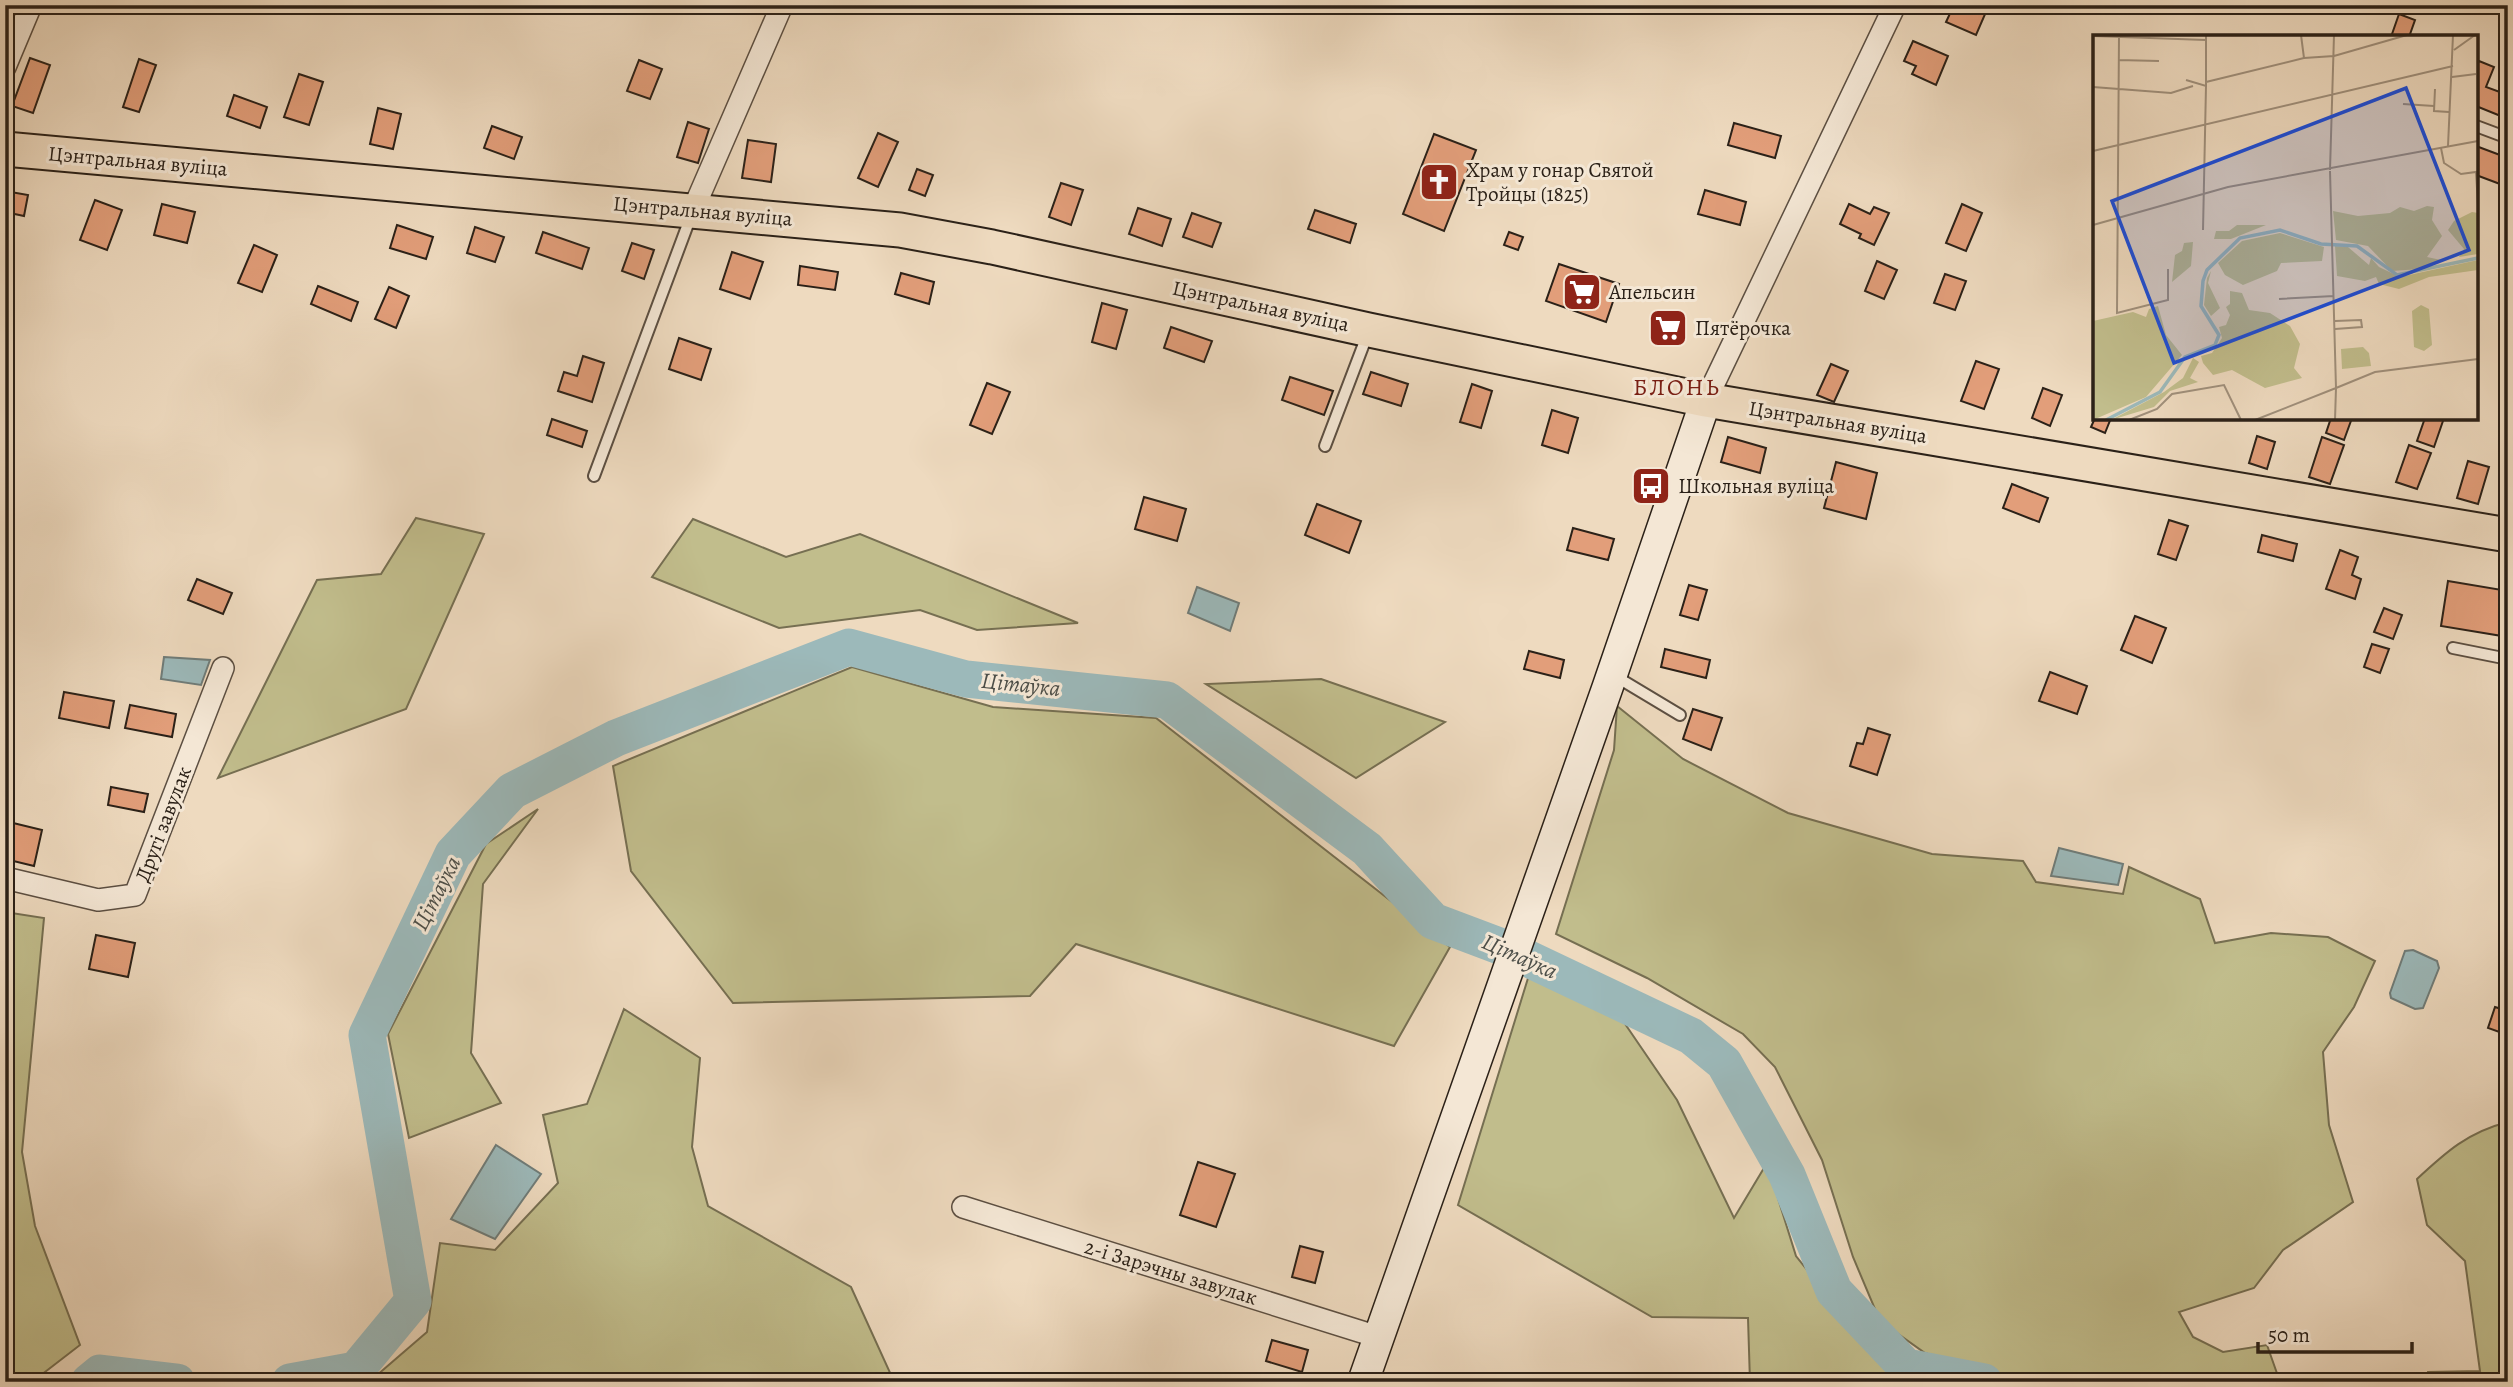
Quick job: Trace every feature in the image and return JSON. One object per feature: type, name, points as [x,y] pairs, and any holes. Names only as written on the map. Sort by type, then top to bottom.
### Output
[{"type":"main road","name":"Цэнтральная вуліца","points":[[5,149],[900,230],[992,247],[1369,330],[1706,400],[2508,535]]},
{"type":"main road","points":[[1363,1382],[1706,400]]},
{"type":"street","points":[[5,67],[31,5]]},
{"type":"street","points":[[693,210],[782,5]]},
{"type":"street","points":[[1706,400],[1895,5]]},
{"type":"street","name":"Другі завулак","points":[[5,878],[98,900],[135,895],[223,668]]},
{"type":"street","name":"2-і Зарэчны завулак","points":[[963,1206],[1378,1337]]},
{"type":"lane","points":[[2478,128],[2508,138]]},
{"type":"lane","points":[[594,476],[693,210]]},
{"type":"lane","points":[[1325,446],[1369,330]]},
{"type":"lane","points":[[2454,648],[2508,659]]},
{"type":"lane","points":[[1610,680],[1680,715]]},
{"type":"shaded area","points":[[416,518],[484,534],[406,709],[218,778],[317,580],[381,574]]},
{"type":"shaded area","points":[[693,519],[786,557],[860,534],[1078,623],[977,630],[920,610],[779,628],[652,577]]},
{"type":"shaded area","points":[[852,667],[993,707],[1156,718],[1450,947],[1394,1046],[1076,944],[1030,996],[733,1003],[631,871],[613,766]]},
{"type":"shaded area","points":[[1321,679],[1445,722],[1356,778],[1206,684]]},
{"type":"shaded area","points":[[1617,706],[1683,759],[1788,813],[1932,854],[2023,861],[2036,882],[2123,894],[2129,867],[2200,899],[2215,943],[2271,933],[2328,937],[2375,961],[2354,1007],[2323,1052],[2329,1125],[2353,1202],[2283,1250],[2254,1288],[2179,1312],[2193,1337],[2223,1352],[2267,1345],[2279,1379],[2247,1380],[2177,1375],[2112,1382],[2048,1381],[1992,1375],[1925,1353],[1880,1321],[1853,1257],[1822,1160],[1775,1067],[1743,1034],[1647,978],[1556,934],[1614,750]]},
{"type":"shaded area","points":[[538,809],[483,884],[471,1053],[501,1103],[409,1138],[388,1034],[486,844]]},
{"type":"shaded area","points":[[5,912],[44,918],[22,1152],[35,1226],[80,1345],[32,1382],[5,1382]]},
{"type":"shaded area","points":[[1529,975],[1621,1018],[1677,1100],[1734,1218],[1767,1163],[1796,1256],[1862,1339],[1915,1382],[1750,1382],[1748,1318],[1652,1317],[1458,1205]]},
{"type":"shaded area","points":[[624,1009],[700,1058],[692,1147],[708,1206],[851,1287],[891,1375],[899,1382],[369,1382],[427,1332],[440,1243],[495,1250],[558,1183],[543,1115],[587,1104]]},
{"type":"shaded area","points":[[2508,1122],[2508,1382],[2426,1382],[2428,1372],[2480,1371],[2465,1261],[2427,1225],[2417,1179],[2469,1137]]},
{"type":"water","points":[[1197,587],[1239,603],[1230,631],[1188,613]]},
{"type":"water","points":[[164,657],[210,660],[201,685],[161,679]]},
{"type":"water","points":[[2059,848],[2123,864],[2118,885],[2051,876]]},
{"type":"water","points":[[2413,950],[2437,961],[2439,968],[2423,1008],[2415,1009],[2391,998],[2390,993],[2405,951]]},
{"type":"water","points":[[496,1145],[541,1174],[495,1239],[451,1219]]},
{"type":"building","points":[[737,5],[756,5],[753,12]]},
{"type":"building","points":[[1954,5],[1989,5],[1976,35],[1946,22]]},
{"type":"building","points":[[2399,14],[2415,20],[2410,35],[2392,35]]},
{"type":"building","points":[[1913,41],[1948,56],[1936,85],[1912,74],[1916,66],[1904,61]]},
{"type":"building","points":[[30,58],[50,65],[33,113],[12,106]]},
{"type":"building","points":[[139,59],[156,65],[139,112],[123,107]]},
{"type":"building","points":[[639,60],[662,69],[650,99],[627,91]]},
{"type":"building","points":[[2479,61],[2494,67],[2486,87],[2508,95],[2508,119],[2478,107]]},
{"type":"building","points":[[299,74],[323,82],[309,125],[284,117]]},
{"type":"building","points":[[234,95],[267,107],[260,128],[227,116]]},
{"type":"building","points":[[378,108],[401,114],[393,149],[370,144]]},
{"type":"building","points":[[688,122],[709,129],[698,163],[677,157]]},
{"type":"building","points":[[1734,123],[1781,136],[1775,158],[1728,145]]},
{"type":"building","points":[[492,126],[522,137],[514,159],[484,148]]},
{"type":"building","points":[[878,133],[898,142],[878,187],[858,178]]},
{"type":"building","name":"Храм у гонар Святой Тройцы (1825)","points":[[1434,134],[1476,150],[1444,231],[1403,214]]},
{"type":"building","points":[[748,140],[776,144],[771,182],[742,178]]},
{"type":"building","points":[[2478,147],[2508,158],[2508,187],[2478,176]]},
{"type":"building","points":[[917,169],[933,175],[925,196],[909,190]]},
{"type":"building","points":[[1061,183],[1083,190],[1071,225],[1049,217]]},
{"type":"building","points":[[1705,190],[1746,202],[1740,225],[1698,214]]},
{"type":"building","points":[[5,191],[28,195],[24,216],[5,212]]},
{"type":"building","points":[[95,200],[122,210],[107,250],[80,240]]},
{"type":"building","points":[[162,204],[195,212],[187,243],[154,235]]},
{"type":"building","points":[[1849,204],[1870,214],[1874,207],[1889,213],[1874,245],[1859,238],[1861,234],[1840,224]]},
{"type":"building","points":[[1962,204],[1982,213],[1966,251],[1946,243]]},
{"type":"building","points":[[1138,208],[1171,219],[1162,246],[1129,234]]},
{"type":"building","points":[[1315,210],[1356,224],[1350,243],[1308,229]]},
{"type":"building","points":[[1192,213],[1221,223],[1212,247],[1183,237]]},
{"type":"building","points":[[397,225],[433,237],[426,259],[390,248]]},
{"type":"building","points":[[475,227],[504,237],[495,262],[467,253]]},
{"type":"building","points":[[543,232],[589,248],[582,269],[536,253]]},
{"type":"building","points":[[1509,232],[1523,237],[1518,250],[1504,245]]},
{"type":"building","points":[[632,243],[654,250],[644,279],[622,271]]},
{"type":"building","points":[[254,245],[277,255],[262,292],[238,283]]},
{"type":"building","points":[[732,252],[763,262],[750,299],[720,289]]},
{"type":"building","points":[[1877,261],[1897,270],[1884,299],[1865,291]]},
{"type":"building","name":"Апельсин","points":[[1559,264],[1619,284],[1606,322],[1546,301]]},
{"type":"building","points":[[800,266],[838,272],[835,290],[798,285]]},
{"type":"building","points":[[901,273],[934,282],[929,304],[895,294]]},
{"type":"building","points":[[1945,274],[1966,281],[1955,310],[1934,303]]},
{"type":"building","points":[[318,286],[358,302],[351,321],[311,304]]},
{"type":"building","points":[[389,287],[409,296],[396,328],[375,319]]},
{"type":"building","points":[[1102,303],[1127,310],[1116,349],[1092,342]]},
{"type":"building","name":"Пятёрочка","points":[[1662,312],[1680,316],[1674,345],[1655,341]]},
{"type":"building","points":[[1171,327],[1212,341],[1204,362],[1164,348]]},
{"type":"building","points":[[679,338],[711,349],[701,380],[669,369]]},
{"type":"building","points":[[583,356],[604,363],[592,402],[558,391],[564,372],[577,376]]},
{"type":"building","points":[[1976,361],[1999,369],[1984,409],[1961,401]]},
{"type":"building","points":[[1831,364],[1848,371],[1834,402],[1817,395]]},
{"type":"building","points":[[1371,372],[1408,384],[1401,406],[1363,394]]},
{"type":"building","points":[[1290,377],[1333,391],[1324,415],[1282,400]]},
{"type":"building","points":[[987,383],[1010,392],[992,434],[970,425]]},
{"type":"building","points":[[1472,384],[1492,391],[1481,428],[1460,422]]},
{"type":"building","points":[[2043,388],[2062,395],[2050,426],[2032,418]]},
{"type":"building","points":[[1552,410],[1578,418],[1568,453],[1542,445]]},
{"type":"building","points":[[552,419],[587,431],[582,447],[547,435]]},
{"type":"building","points":[[2094,420],[2110,420],[2105,433],[2091,427]]},
{"type":"building","points":[[2330,420],[2351,420],[2344,440],[2326,433]]},
{"type":"building","points":[[2424,420],[2443,420],[2434,447],[2417,441]]},
{"type":"building","points":[[2257,436],[2275,442],[2267,469],[2249,463]]},
{"type":"building","points":[[1728,437],[1766,448],[1760,473],[1721,462]]},
{"type":"building","points":[[2322,437],[2344,445],[2330,484],[2309,477]]},
{"type":"building","points":[[2409,445],[2431,453],[2417,489],[2396,482]]},
{"type":"building","points":[[2468,461],[2489,467],[2478,504],[2457,498]]},
{"type":"building","points":[[1836,462],[1877,473],[1866,519],[1824,508]]},
{"type":"building","points":[[2012,484],[2048,498],[2039,522],[2003,508]]},
{"type":"building","points":[[1144,497],[1186,509],[1177,541],[1135,529]]},
{"type":"building","points":[[1317,504],[1361,521],[1349,553],[1305,535]]},
{"type":"building","points":[[2169,520],[2188,526],[2176,560],[2158,554]]},
{"type":"building","points":[[1573,528],[1614,539],[1608,560],[1567,550]]},
{"type":"building","points":[[2262,535],[2297,544],[2293,561],[2258,552]]},
{"type":"building","points":[[2340,550],[2358,557],[2352,575],[2361,579],[2355,599],[2326,589]]},
{"type":"building","points":[[197,579],[232,593],[223,614],[188,600]]},
{"type":"building","points":[[2448,581],[2508,591],[2508,637],[2441,626]]},
{"type":"building","points":[[1689,585],[1707,590],[1698,620],[1680,615]]},
{"type":"building","points":[[2384,608],[2402,615],[2393,639],[2374,632]]},
{"type":"building","points":[[2135,616],[2166,628],[2152,663],[2121,650]]},
{"type":"building","points":[[2372,644],[2389,649],[2380,673],[2364,667]]},
{"type":"building","points":[[1665,649],[1710,660],[1706,678],[1661,667]]},
{"type":"building","points":[[1529,651],[1564,660],[1560,678],[1524,669]]},
{"type":"building","points":[[2050,672],[2087,686],[2077,714],[2039,701]]},
{"type":"building","points":[[64,692],[114,701],[109,728],[59,718]]},
{"type":"building","points":[[130,705],[176,714],[172,737],[125,728]]},
{"type":"building","points":[[1693,709],[1722,718],[1711,750],[1683,739]]},
{"type":"building","points":[[1868,728],[1890,735],[1877,775],[1850,766],[1857,743],[1863,744]]},
{"type":"building","points":[[111,787],[148,794],[144,812],[108,805]]},
{"type":"building","points":[[9,822],[42,830],[34,866],[5,859],[5,837]]},
{"type":"building","points":[[96,935],[135,943],[128,977],[89,969]]},
{"type":"building","points":[[2495,1007],[2508,1011],[2508,1035],[2488,1028]]},
{"type":"building","points":[[1198,1162],[1235,1174],[1216,1227],[1180,1215]]},
{"type":"building","points":[[1300,1246],[1323,1252],[1315,1283],[1292,1277]]},
{"type":"building","points":[[1272,1340],[1308,1350],[1302,1372],[1266,1361]]},
{"type":"waterway","name":"Цітаўка","points":[[290,1382],[356,1370],[413,1301],[367,1035],[453,854],[512,791],[616,738],[849,647],[966,679],[1167,700],[1367,849],[1433,921],[1510,950],[1691,1036],[1724,1063],[1787,1175],[1834,1291],[1906,1367],[1984,1382]]},
{"type":"waterway","name":"Цітаўка","points":[[89,1382],[100,1373],[177,1382]]},
{"type":"place","name":"Храм у гонар Святой Тройцы (1825)","points":[[1439,182]]},
{"type":"place","name":"Апельсин","points":[[1582,292]]},
{"type":"place","name":"Пятёрочка","points":[[1668,328]]},
{"type":"place","name":"Школьная вуліца","points":[[1651,486]]},
{"type":"district","name":"БЛОНЬ","points":[[1677,387]]}]
